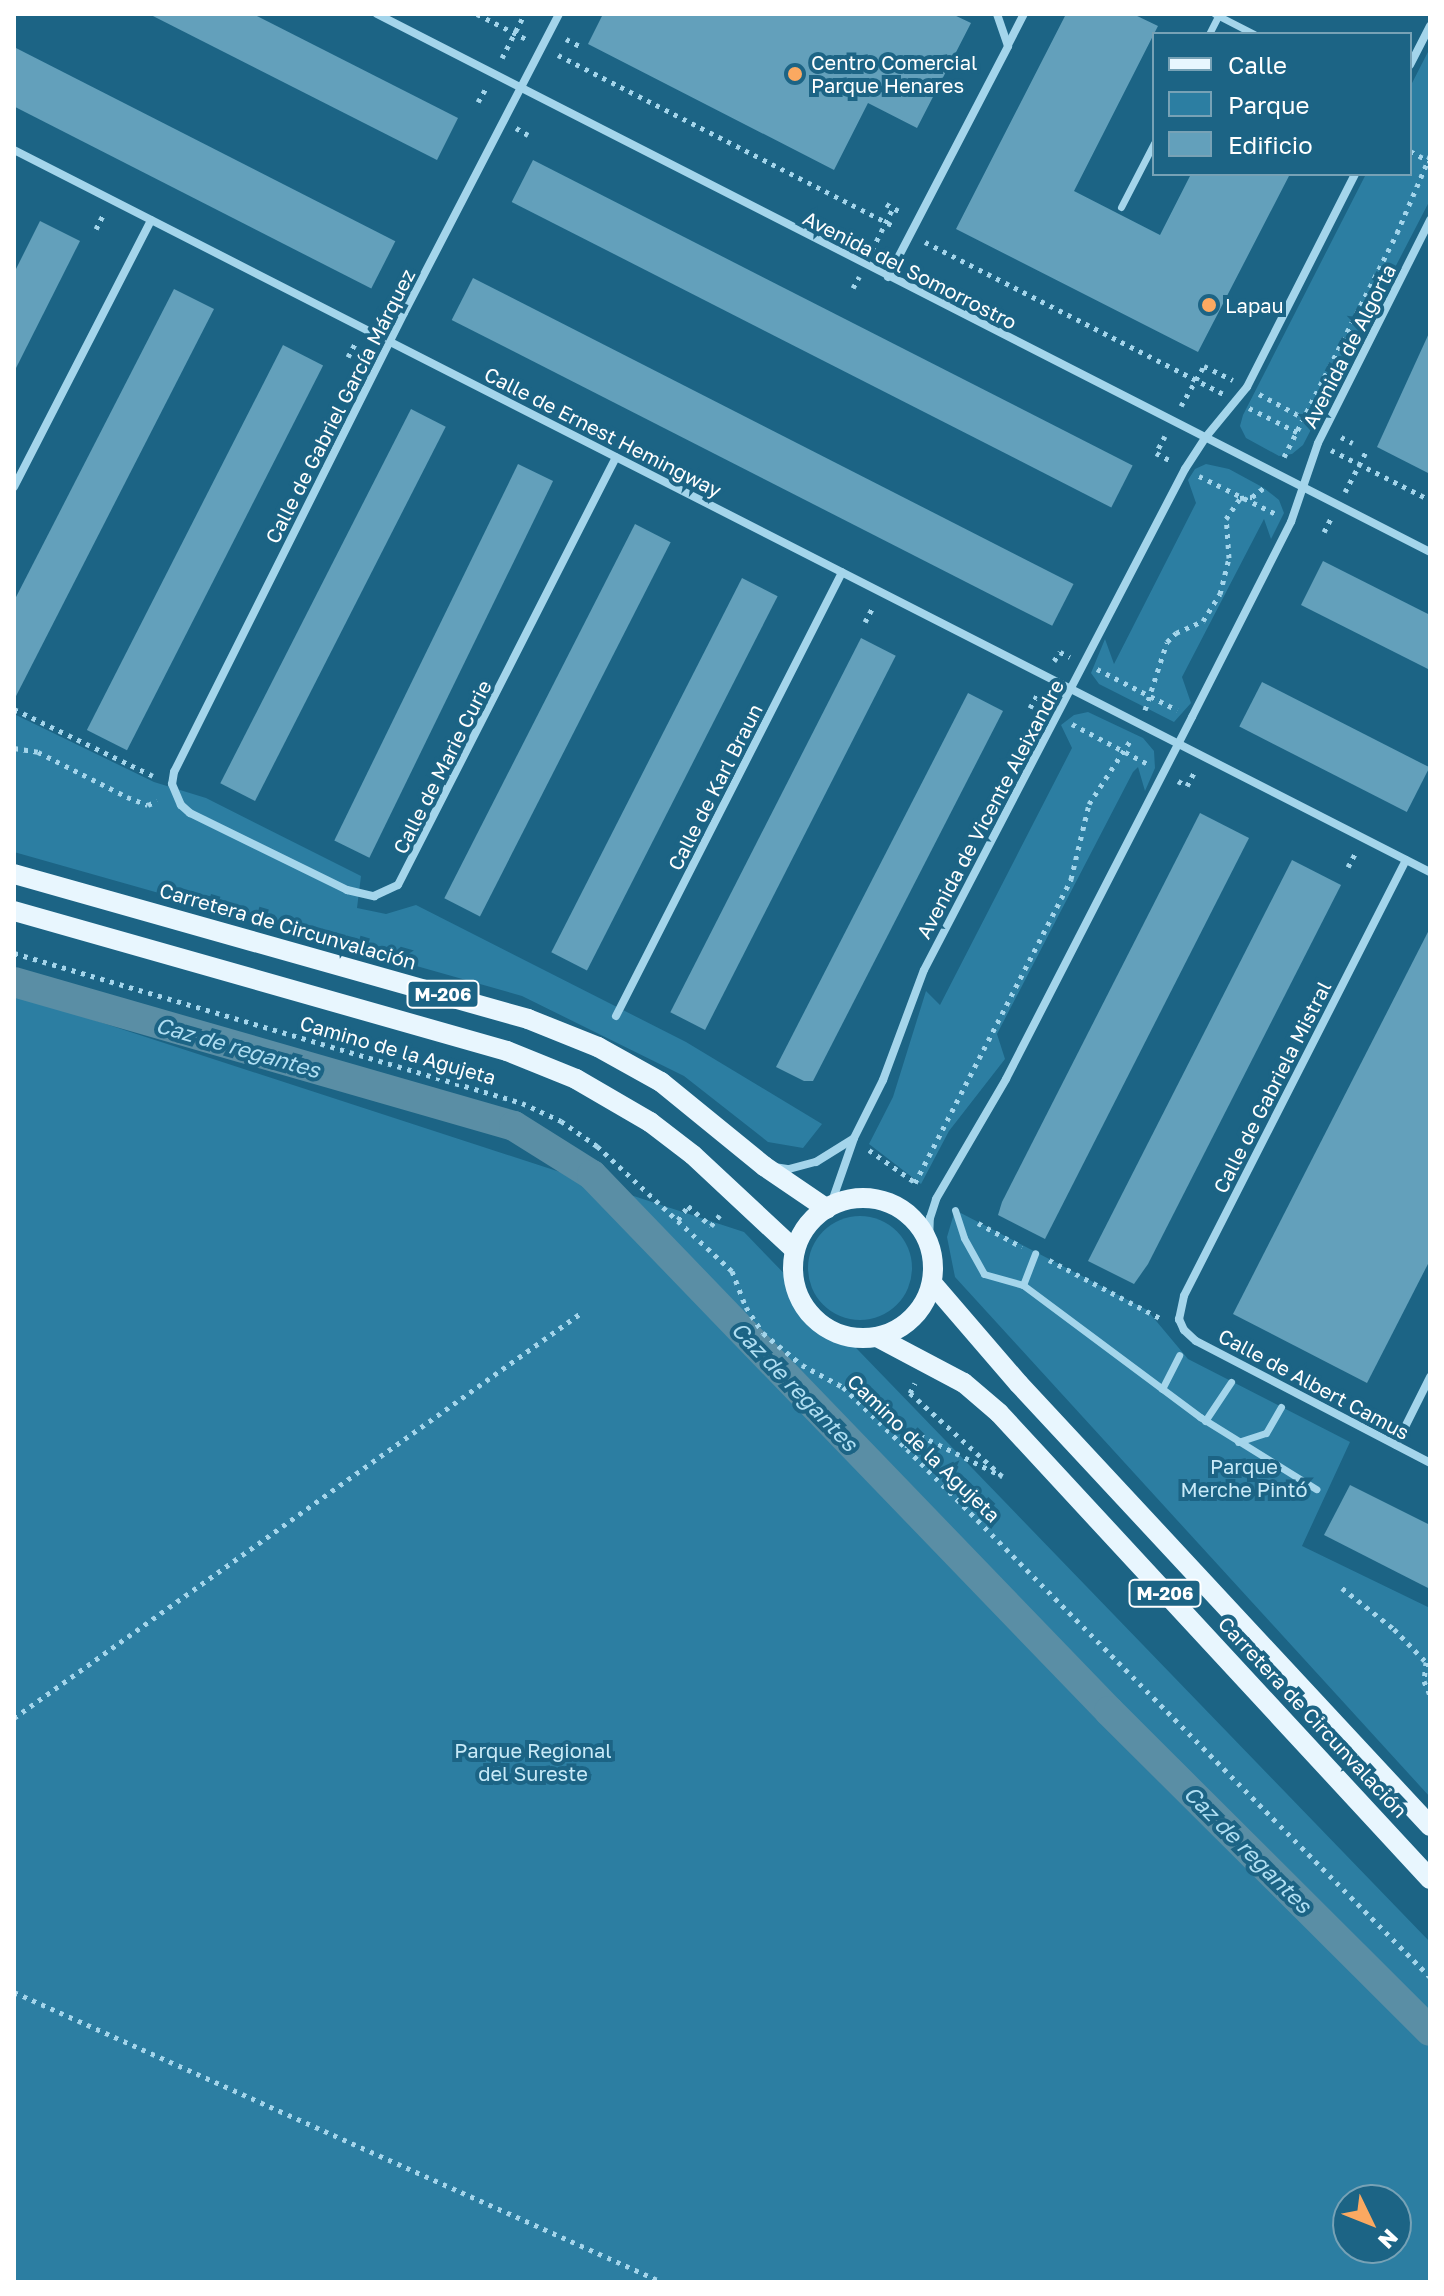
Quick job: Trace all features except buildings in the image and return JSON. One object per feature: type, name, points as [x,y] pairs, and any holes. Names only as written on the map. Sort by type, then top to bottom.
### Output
[{"type":"main road","name":"Carretera de Circunvalación","points":[[14,874],[528,1019],[598,1047],[661,1082],[764,1166],[828,1208]]},
{"type":"main road","name":"M-206","points":[[14,911],[507,1051],[576,1079],[661,1130],[795,1250],[793,1270],[796,1290],[805,1309],[819,1324],[857,1339],[877,1337]]},
{"type":"main road","points":[[795,1250],[808,1225],[828,1208],[858,1198],[887,1202],[912,1217],[929,1242],[934,1269],[932,1283],[918,1312],[893,1332],[877,1337]]},
{"type":"main road","name":"Carretera de Circunvalación","points":[[932,1283],[1029,1396],[1430,1826]]},
{"type":"main road","name":"Carretera de Circunvalación","points":[[877,1337],[964,1383],[999,1413],[1430,1879]]},
{"type":"street","name":"Avenida del Somorrostro","points":[[377,14],[1430,552]]},
{"type":"street","name":"Calle de Gabriel García Márquez","points":[[190,813],[175,795],[174,772],[389,341],[559,14]]},
{"type":"street","points":[[997,14],[1008,46]]},
{"type":"street","points":[[888,277],[1024,14]]},
{"type":"street","points":[[1217,15],[1250,32]]},
{"type":"street","points":[[1412,61],[1430,26]]},
{"type":"street","points":[[1121,207],[1152,147]]},
{"type":"street","name":"Calle de Ernest Hemingway","points":[[14,150],[1430,872]]},
{"type":"street","points":[[1205,438],[1247,387],[1354,176]]},
{"type":"street","points":[[14,487],[151,220]]},
{"type":"street","name":"Avenida de Algorta","points":[[1300,488],[1324,429],[1430,220]]},
{"type":"street","name":"Avenida de Vicente Aleixandre","points":[[828,1208],[854,1138],[883,1080],[924,970],[1185,469],[1205,438]]},
{"type":"street","name":"Calle de Marie Curie","points":[[190,813],[347,890],[374,896],[398,885],[616,457]]},
{"type":"street","points":[[929,1242],[930,1218],[936,1199],[1006,1079],[1192,717],[1291,522],[1300,488]]},
{"type":"street","name":"Calle de Karl Braun","points":[[616,1016],[842,572]]},
{"type":"street","name":"Calle de Gabriela Mistral","points":[[1184,1330],[1179,1319],[1184,1296],[1406,860]]},
{"type":"street","points":[[764,1166],[789,1169],[816,1162],[854,1138]]},
{"type":"street","points":[[955,1210],[964,1238],[984,1274],[1023,1285],[1205,1421],[1316,1489]]},
{"type":"street","points":[[1023,1285],[1035,1253]]},
{"type":"street","name":"Calle de Albert Camus","points":[[1184,1330],[1196,1341],[1430,1463]]},
{"type":"street","points":[[1162,1389],[1179,1355]]},
{"type":"street","points":[[1396,1445],[1430,1377]]},
{"type":"street","points":[[1205,1421],[1231,1382]]},
{"type":"street","points":[[1238,1442],[1266,1433],[1281,1407]]},
{"type":"path","points":[[477,14],[1430,500]]},
{"type":"path","points":[[915,1183],[1071,879],[1089,804],[1125,752],[1139,723],[1151,696],[1167,642],[1176,633],[1203,621],[1220,594],[1229,558],[1226,519],[1240,498],[1252,497],[1275,474],[1397,233],[1429,159]]},
{"type":"path","points":[[1204,366],[1353,443]]},
{"type":"path","points":[[1129,685],[1192,717]]},
{"type":"path","points":[[1033,703],[1187,786]]},
{"type":"path","points":[[14,709],[153,776]]},
{"type":"path","points":[[14,748],[38,752],[148,805],[157,801]]},
{"type":"path","name":"Camino de la Agujeta","points":[[14,953],[522,1103],[561,1121],[597,1146],[732,1271],[746,1307],[763,1333],[802,1365],[843,1387],[1430,1977]]},
{"type":"path","points":[[854,1138],[936,1199]]},
{"type":"path","points":[[678,1220],[688,1206],[711,1226],[720,1215]]},
{"type":"path","points":[[955,1210],[1160,1316],[1179,1355]]},
{"type":"path","points":[[14,1718],[581,1313]]},
{"type":"path","points":[[907,1449],[911,1431],[1002,1476],[910,1393],[927,1361]]},
{"type":"path","points":[[1342,1588],[1428,1661],[1424,1681],[1430,1695]]},
{"type":"path","points":[[14,1992],[662,2282]]},
{"type":"green space","points":[[1430,48],[1430,200],[1303,445],[1292,454],[1279,456],[1246,438],[1240,426],[1243,415],[1365,176],[1412,176],[1412,83]]},
{"type":"green space","points":[[1206,464],[1229,469],[1264,488],[1279,500],[1284,513],[1271,539],[1264,519],[1182,677],[1191,703],[1174,722],[1099,684],[1091,673],[1105,639],[1114,664],[1196,503],[1188,480],[1195,469]]},
{"type":"green space","points":[[1088,712],[1143,738],[1154,751],[1155,768],[1145,791],[1138,767],[1133,772],[997,1034],[1005,1059],[949,1131],[921,1184],[869,1144],[893,1097],[926,991],[940,1005],[1072,748],[1061,725],[1074,715]]},
{"type":"green space","points":[[14,714],[154,782],[206,798],[361,876],[357,908],[386,914],[416,905],[686,1042],[822,1124],[803,1148],[768,1142],[684,1076],[522,996],[14,852]]},
{"type":"green space","name":"Parque Regional del Sureste","points":[[14,994],[744,1232],[1430,1942],[1430,2282],[14,2282]]},
{"type":"green space","name":"Parque Merche Pintó","points":[[955,1210],[1147,1310],[1188,1359],[1350,1442],[1302,1546],[1430,1608],[1430,1797],[955,1277],[947,1237]]},
{"type":"green space","points":[[860,1216],[880,1220],[897,1231],[908,1248],[912,1268],[908,1288],[897,1305],[880,1316],[860,1320],[840,1316],[823,1305],[812,1288],[808,1268],[812,1248],[823,1231],[840,1220]]},
{"type":"waterway","name":"Caz de regantes","points":[[14,982],[514,1126],[592,1175],[1109,1711],[1430,2031]]},
{"type":"place","name":"Centro Comercial Parque Henares","points":[[795,74]]},
{"type":"place","name":"Lapau","points":[[1209,305]]}]
